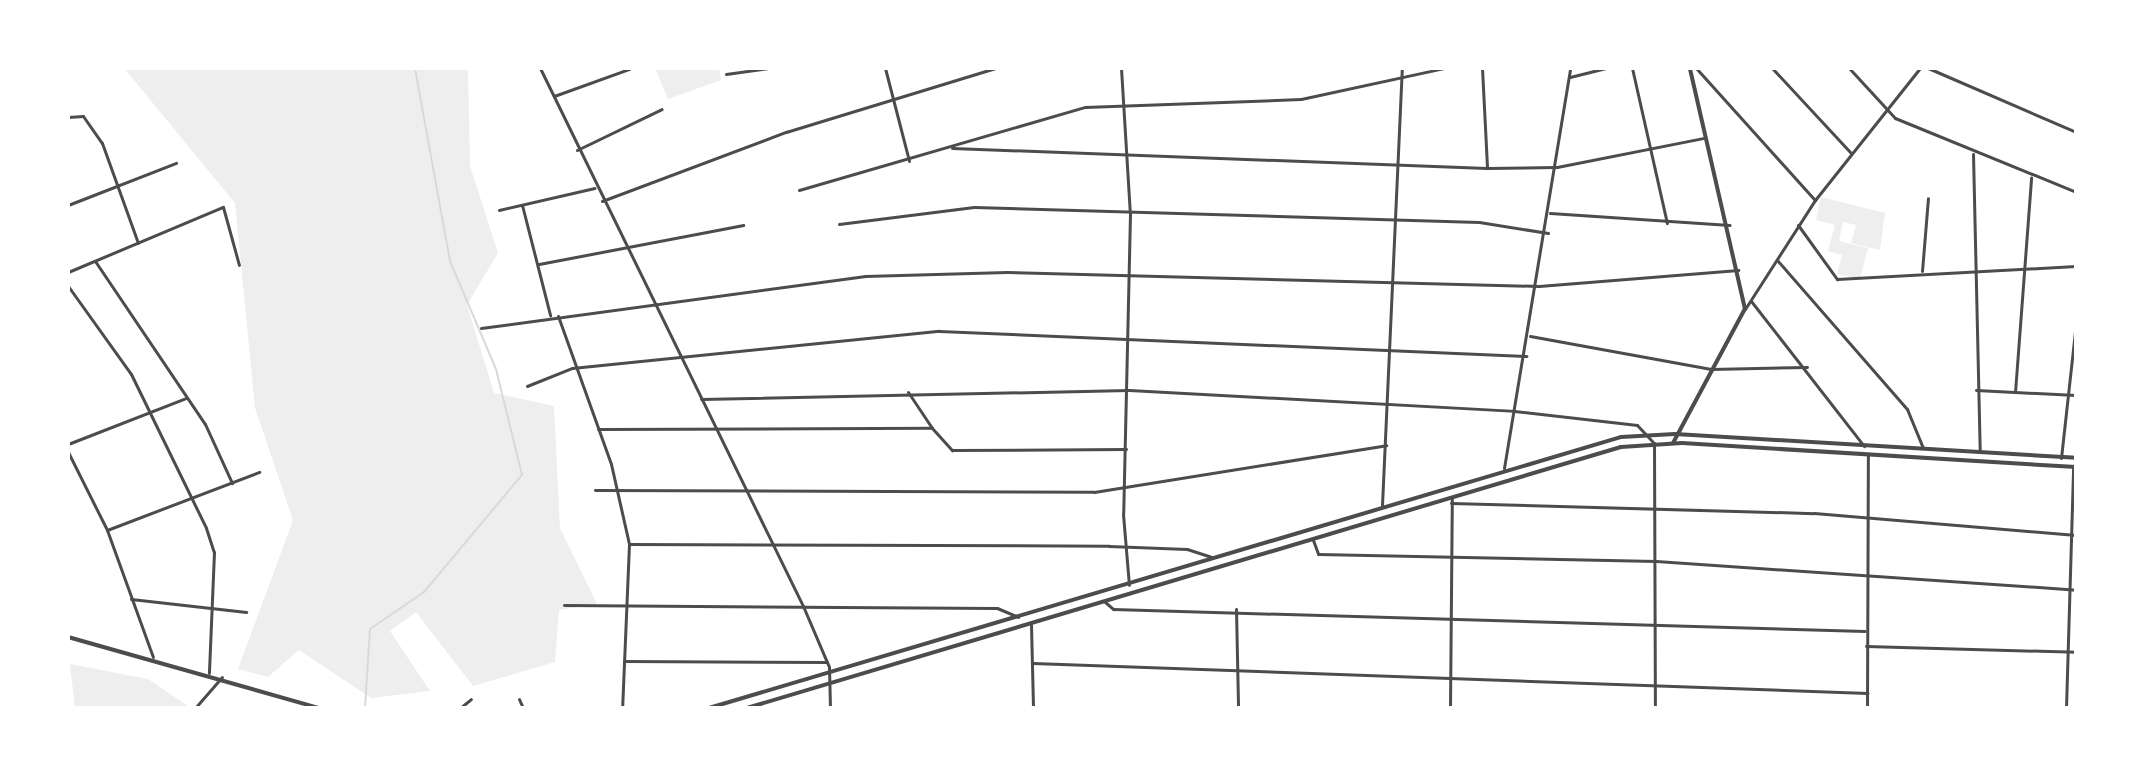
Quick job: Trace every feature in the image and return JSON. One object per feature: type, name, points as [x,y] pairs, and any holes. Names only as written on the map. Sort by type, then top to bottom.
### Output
[{"type":"street","points":[[540,68],[594,188],[714,428],[747,487],[803,606],[830,673],[830,708]]},
{"type":"street","points":[[726,74],[769,68]]},
{"type":"street","points":[[885,68],[909,161]]},
{"type":"street","points":[[602,201],[892,100],[995,68]]},
{"type":"street","points":[[1121,68],[1130,214],[1124,547],[1129,585]]},
{"type":"street","points":[[1382,505],[1405,78],[1402,68]]},
{"type":"street","points":[[799,190],[952,148],[1047,115],[1124,103],[1301,99],[1444,68]]},
{"type":"street","points":[[1482,68],[1487,168]]},
{"type":"street","points":[[1504,468],[1548,233],[1570,68]]},
{"type":"street","points":[[1570,77],[1607,68]]},
{"type":"street","points":[[1632,68],[1654,147],[1667,223]]},
{"type":"street","points":[[1693,68],[1730,225],[1745,309]]},
{"type":"street","points":[[1693,68],[1815,200]]},
{"type":"street","points":[[1772,68],[1851,153]]},
{"type":"street","points":[[1849,68],[1886,109],[1973,154],[2031,178],[2076,192]]},
{"type":"street","points":[[1673,443],[1675,434],[1750,300],[1798,225],[1920,68]]},
{"type":"street","points":[[1928,68],[2076,132]]},
{"type":"street","points":[[553,97],[629,69]]},
{"type":"street","points":[[577,150],[662,109]]},
{"type":"street","points":[[68,117],[87,120],[119,186],[138,243]]},
{"type":"street","points":[[952,148],[1399,167],[1557,167],[1707,137]]},
{"type":"street","points":[[1973,154],[1975,390],[1980,452]]},
{"type":"street","points":[[68,205],[176,163]]},
{"type":"street","points":[[2015,392],[2028,269],[2031,178]]},
{"type":"street","points":[[499,210],[594,188]]},
{"type":"street","points":[[1922,271],[1928,198]]},
{"type":"street","points":[[522,205],[550,315]]},
{"type":"street","points":[[68,272],[223,207],[239,265]]},
{"type":"street","points":[[839,224],[974,207],[1397,223],[1479,222],[1548,233]]},
{"type":"street","points":[[1550,213],[1730,225]]},
{"type":"street","points":[[539,264],[743,225]]},
{"type":"street","points":[[1798,225],[1837,279],[1922,271],[2076,266]]},
{"type":"street","points":[[1777,260],[1907,409],[1923,448]]},
{"type":"street","points":[[95,261],[225,456],[232,483]]},
{"type":"street","points":[[481,328],[651,301],[865,276],[1129,276],[1394,285],[1539,286],[1738,270]]},
{"type":"street","points":[[68,286],[149,412],[214,552],[208,610],[209,673]]},
{"type":"street","points":[[1750,300],[1807,367],[1864,446]]},
{"type":"street","points":[[557,315],[572,368],[617,485],[629,544],[622,708]]},
{"type":"street","points":[[2061,458],[2076,323]]},
{"type":"street","points":[[527,386],[572,368],[939,331],[1129,335],[1526,356]]},
{"type":"street","points":[[1530,336],[1711,369],[1807,367]]},
{"type":"street","points":[[701,399],[908,392],[1129,390],[1514,411],[1637,425],[1650,433],[1654,443],[1655,708]]},
{"type":"street","points":[[1975,390],[2076,395]]},
{"type":"street","points":[[908,392],[932,428],[952,450],[1126,449]]},
{"type":"street","points":[[68,444],[186,398]]},
{"type":"street","points":[[598,429],[932,428]]},
{"type":"street","points":[[709,708],[1129,585],[1504,468],[1650,433],[2076,458]]},
{"type":"street","points":[[747,708],[1594,453],[1673,443],[2074,467],[2073,590],[2066,708]]},
{"type":"street","points":[[595,490],[617,485],[1126,489],[1386,445]]},
{"type":"street","points":[[68,452],[107,530],[153,657]]},
{"type":"street","points":[[1867,708],[1865,572],[1868,454]]},
{"type":"street","points":[[107,530],[259,472]]},
{"type":"street","points":[[1450,708],[1452,497]]},
{"type":"street","points":[[1451,503],[1868,516],[2073,535]]},
{"type":"street","points":[[1313,539],[1318,554],[1656,561],[1865,572],[2073,590]]},
{"type":"street","points":[[629,544],[1124,547],[1187,549],[1214,559]]},
{"type":"street","points":[[131,599],[246,612]]},
{"type":"street","points":[[564,605],[626,601],[997,608],[1018,617]]},
{"type":"street","points":[[1105,602],[1113,609],[1236,609],[1450,619],[1865,631]]},
{"type":"street","points":[[1236,609],[1240,671],[1238,708]]},
{"type":"street","points":[[1031,625],[1033,708]]},
{"type":"street","points":[[68,637],[153,657],[319,708]]},
{"type":"street","points":[[1866,646],[2076,652]]},
{"type":"street","points":[[624,661],[827,662]]},
{"type":"street","points":[[1033,663],[1867,693]]},
{"type":"street","points":[[195,708],[222,677]]},
{"type":"street","points":[[460,708],[471,699]]},
{"type":"street","points":[[519,699],[523,708]]},
{"type":"shaded area","points":[[124,68],[468,68],[470,166],[498,253],[467,305],[494,393],[554,406],[560,528],[597,604],[559,610],[555,662],[473,686],[416,612],[390,631],[430,691],[371,698],[299,650],[268,677],[238,669],[293,520],[255,408],[235,203]]},
{"type":"shaded area","points":[[655,68],[719,68],[721,80],[668,99]]},
{"type":"shaded area","points":[[1821,197],[1885,213],[1880,250],[1851,243],[1856,225],[1843,222],[1839,241],[1868,248],[1860,279],[1837,274],[1842,255],[1828,251],[1835,225],[1816,220]]},
{"type":"shaded area","points":[[70,664],[148,679],[191,708],[75,708]]},
{"type":"waterway","points":[[365,708],[370,629],[424,592],[522,475],[496,369],[450,261],[415,68]]}]
